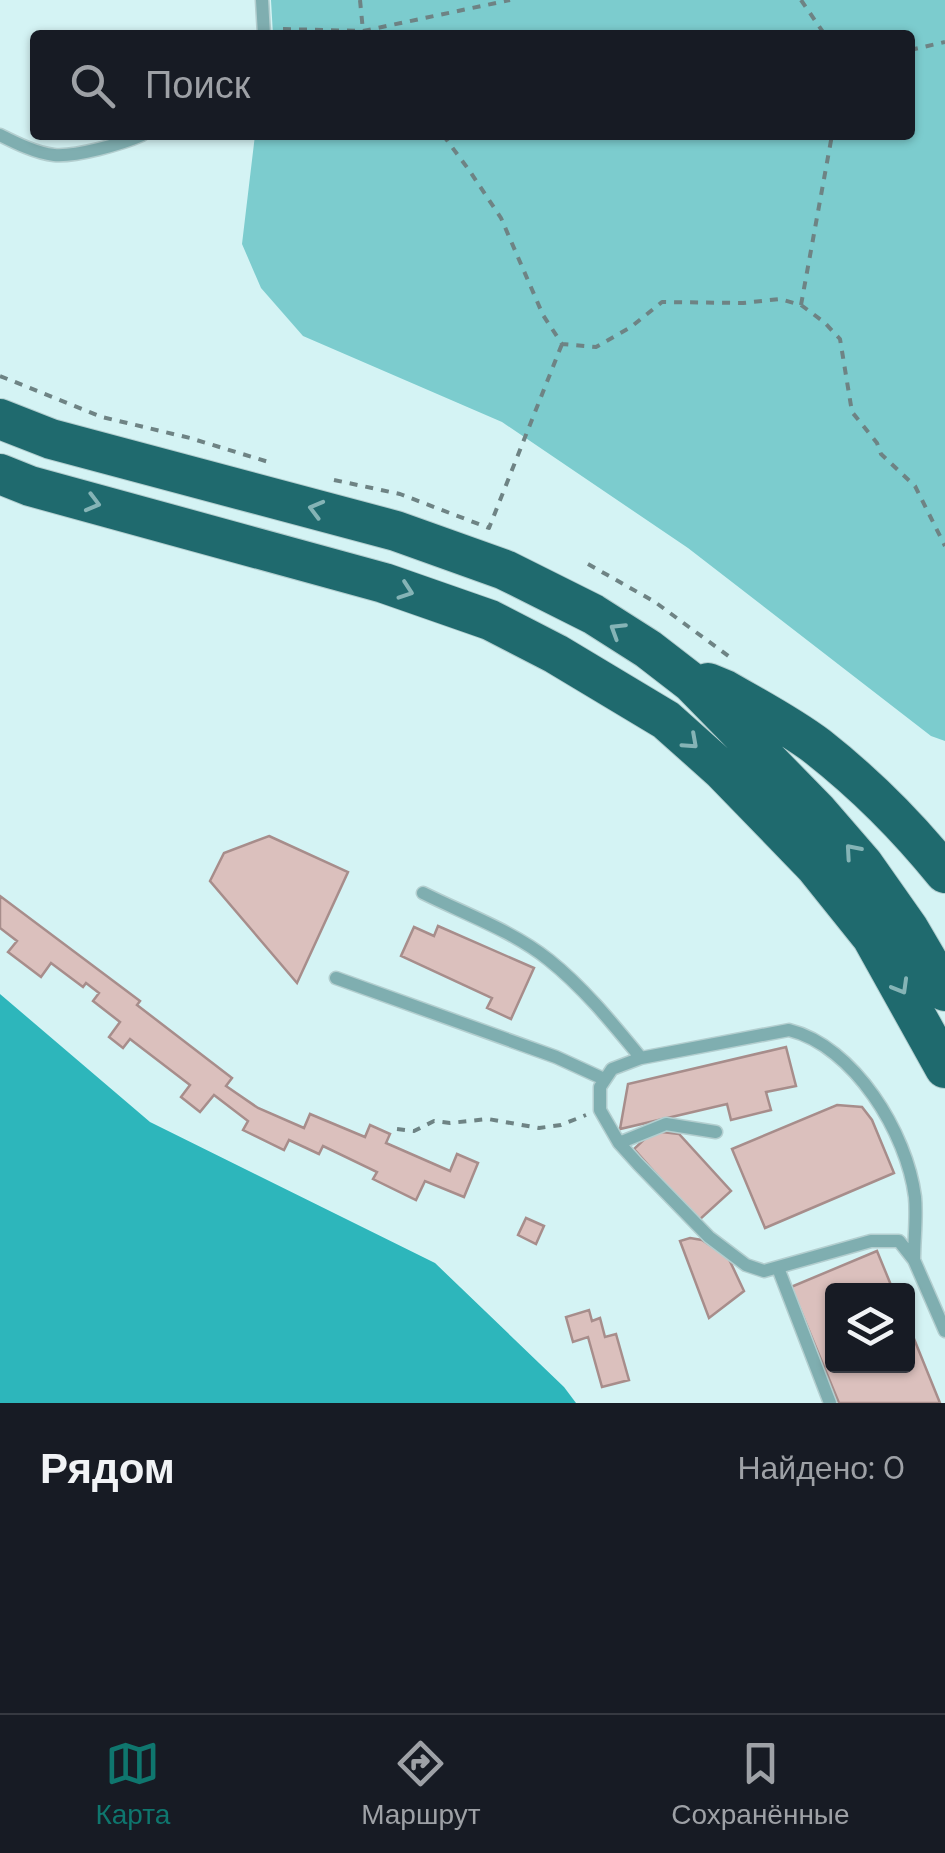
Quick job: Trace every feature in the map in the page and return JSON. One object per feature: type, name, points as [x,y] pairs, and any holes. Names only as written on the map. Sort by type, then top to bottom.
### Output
[{"type":"highway","points":[[0,419],[51,439],[396,530],[487,564],[593,614],[692,683],[818,812],[863,864],[945,990]]},
{"type":"highway","points":[[0,474],[30,486],[384,584],[490,620],[556,654],[666,720],[790,838],[872,936],[945,1068]]},
{"type":"highway","points":[[674,670],[725,690],[815,745],[863,785],[920,841],[945,872]]},
{"type":"lane","points":[[262,0],[264,30]]},
{"type":"lane","points":[[0,134],[56,155],[131,140]]},
{"type":"lane","points":[[423,894],[526,944],[548,959],[574,982],[641,1058]]},
{"type":"lane","points":[[336,978],[556,1057],[604,1080]]},
{"type":"lane","points":[[914,1260],[915,1196],[897,1132],[860,1080],[823,1044],[808,1035],[789,1030],[641,1058],[612,1069],[600,1087],[600,1110],[618,1143],[709,1236],[746,1265],[764,1271],[871,1240],[900,1241],[914,1260],[945,1332]]},
{"type":"lane","points":[[618,1143],[666,1124],[716,1132]]},
{"type":"lane","points":[[778,1268],[830,1403]]},
{"type":"path","points":[[360,0],[364,30]]},
{"type":"path","points":[[377,30],[510,0]]},
{"type":"path","points":[[801,0],[822,30]]},
{"type":"path","points":[[264,30],[301,30]]},
{"type":"path","points":[[915,49],[945,42]]},
{"type":"path","points":[[447,140],[501,218],[543,315],[562,344]]},
{"type":"path","points":[[801,305],[831,140]]},
{"type":"path","points":[[562,344],[596,347],[630,328],[662,302],[744,303],[780,299],[801,305],[840,339],[852,412],[878,443],[882,454],[915,486],[945,546]]},
{"type":"path","points":[[335,480],[400,494],[489,528],[562,344]]},
{"type":"path","points":[[0,376],[102,417],[190,438],[284,467]]},
{"type":"path","points":[[397,1129],[414,1131],[434,1121],[488,1119],[539,1128],[600,1110]]},
{"type":"shaded area","points":[[271,0],[945,0],[945,741],[931,736],[688,548],[502,422],[303,336],[261,288],[242,244],[254,140],[915,140],[915,30],[273,30]]},
{"type":"shaded area","points":[[0,994],[150,1122],[435,1263],[576,1403],[0,1403]]},
{"type":"building","points":[[269,836],[348,872],[297,983],[210,881],[224,853]]},
{"type":"building","points":[[0,896],[140,1001],[137,1005],[232,1078],[226,1086],[258,1108],[304,1128],[310,1114],[365,1137],[370,1125],[390,1134],[386,1143],[450,1171],[457,1154],[478,1163],[464,1197],[425,1181],[416,1200],[373,1179],[377,1172],[323,1146],[319,1154],[289,1140],[284,1150],[243,1130],[248,1121],[214,1095],[200,1112],[181,1097],[190,1085],[130,1039],[123,1048],[109,1037],[120,1022],[93,1001],[99,993],[86,983],[83,987],[51,963],[41,977],[8,952],[17,941],[0,928]]},
{"type":"building","points":[[438,926],[534,968],[511,1019],[487,1008],[492,998],[401,956],[414,927],[434,936]]},
{"type":"building","points":[[786,1047],[796,1086],[766,1092],[771,1110],[731,1120],[727,1104],[620,1129],[628,1084]]},
{"type":"building","points":[[837,1105],[862,1107],[872,1120],[894,1173],[765,1228],[732,1149]]},
{"type":"building","points":[[653,1131],[679,1134],[731,1191],[698,1221],[634,1149]]},
{"type":"building","points":[[526,1218],[544,1226],[536,1244],[518,1235]]},
{"type":"building","points":[[702,1240],[728,1257],[744,1291],[709,1318],[680,1241]]},
{"type":"building","points":[[877,1251],[890,1283],[825,1283],[825,1369],[791,1287]]},
{"type":"building","points":[[589,1310],[592,1321],[600,1318],[605,1337],[616,1334],[629,1380],[602,1387],[588,1337],[573,1342],[566,1317]]},
{"type":"building","points":[[915,1341],[940,1403],[839,1403],[827,1373],[915,1373]]}]
